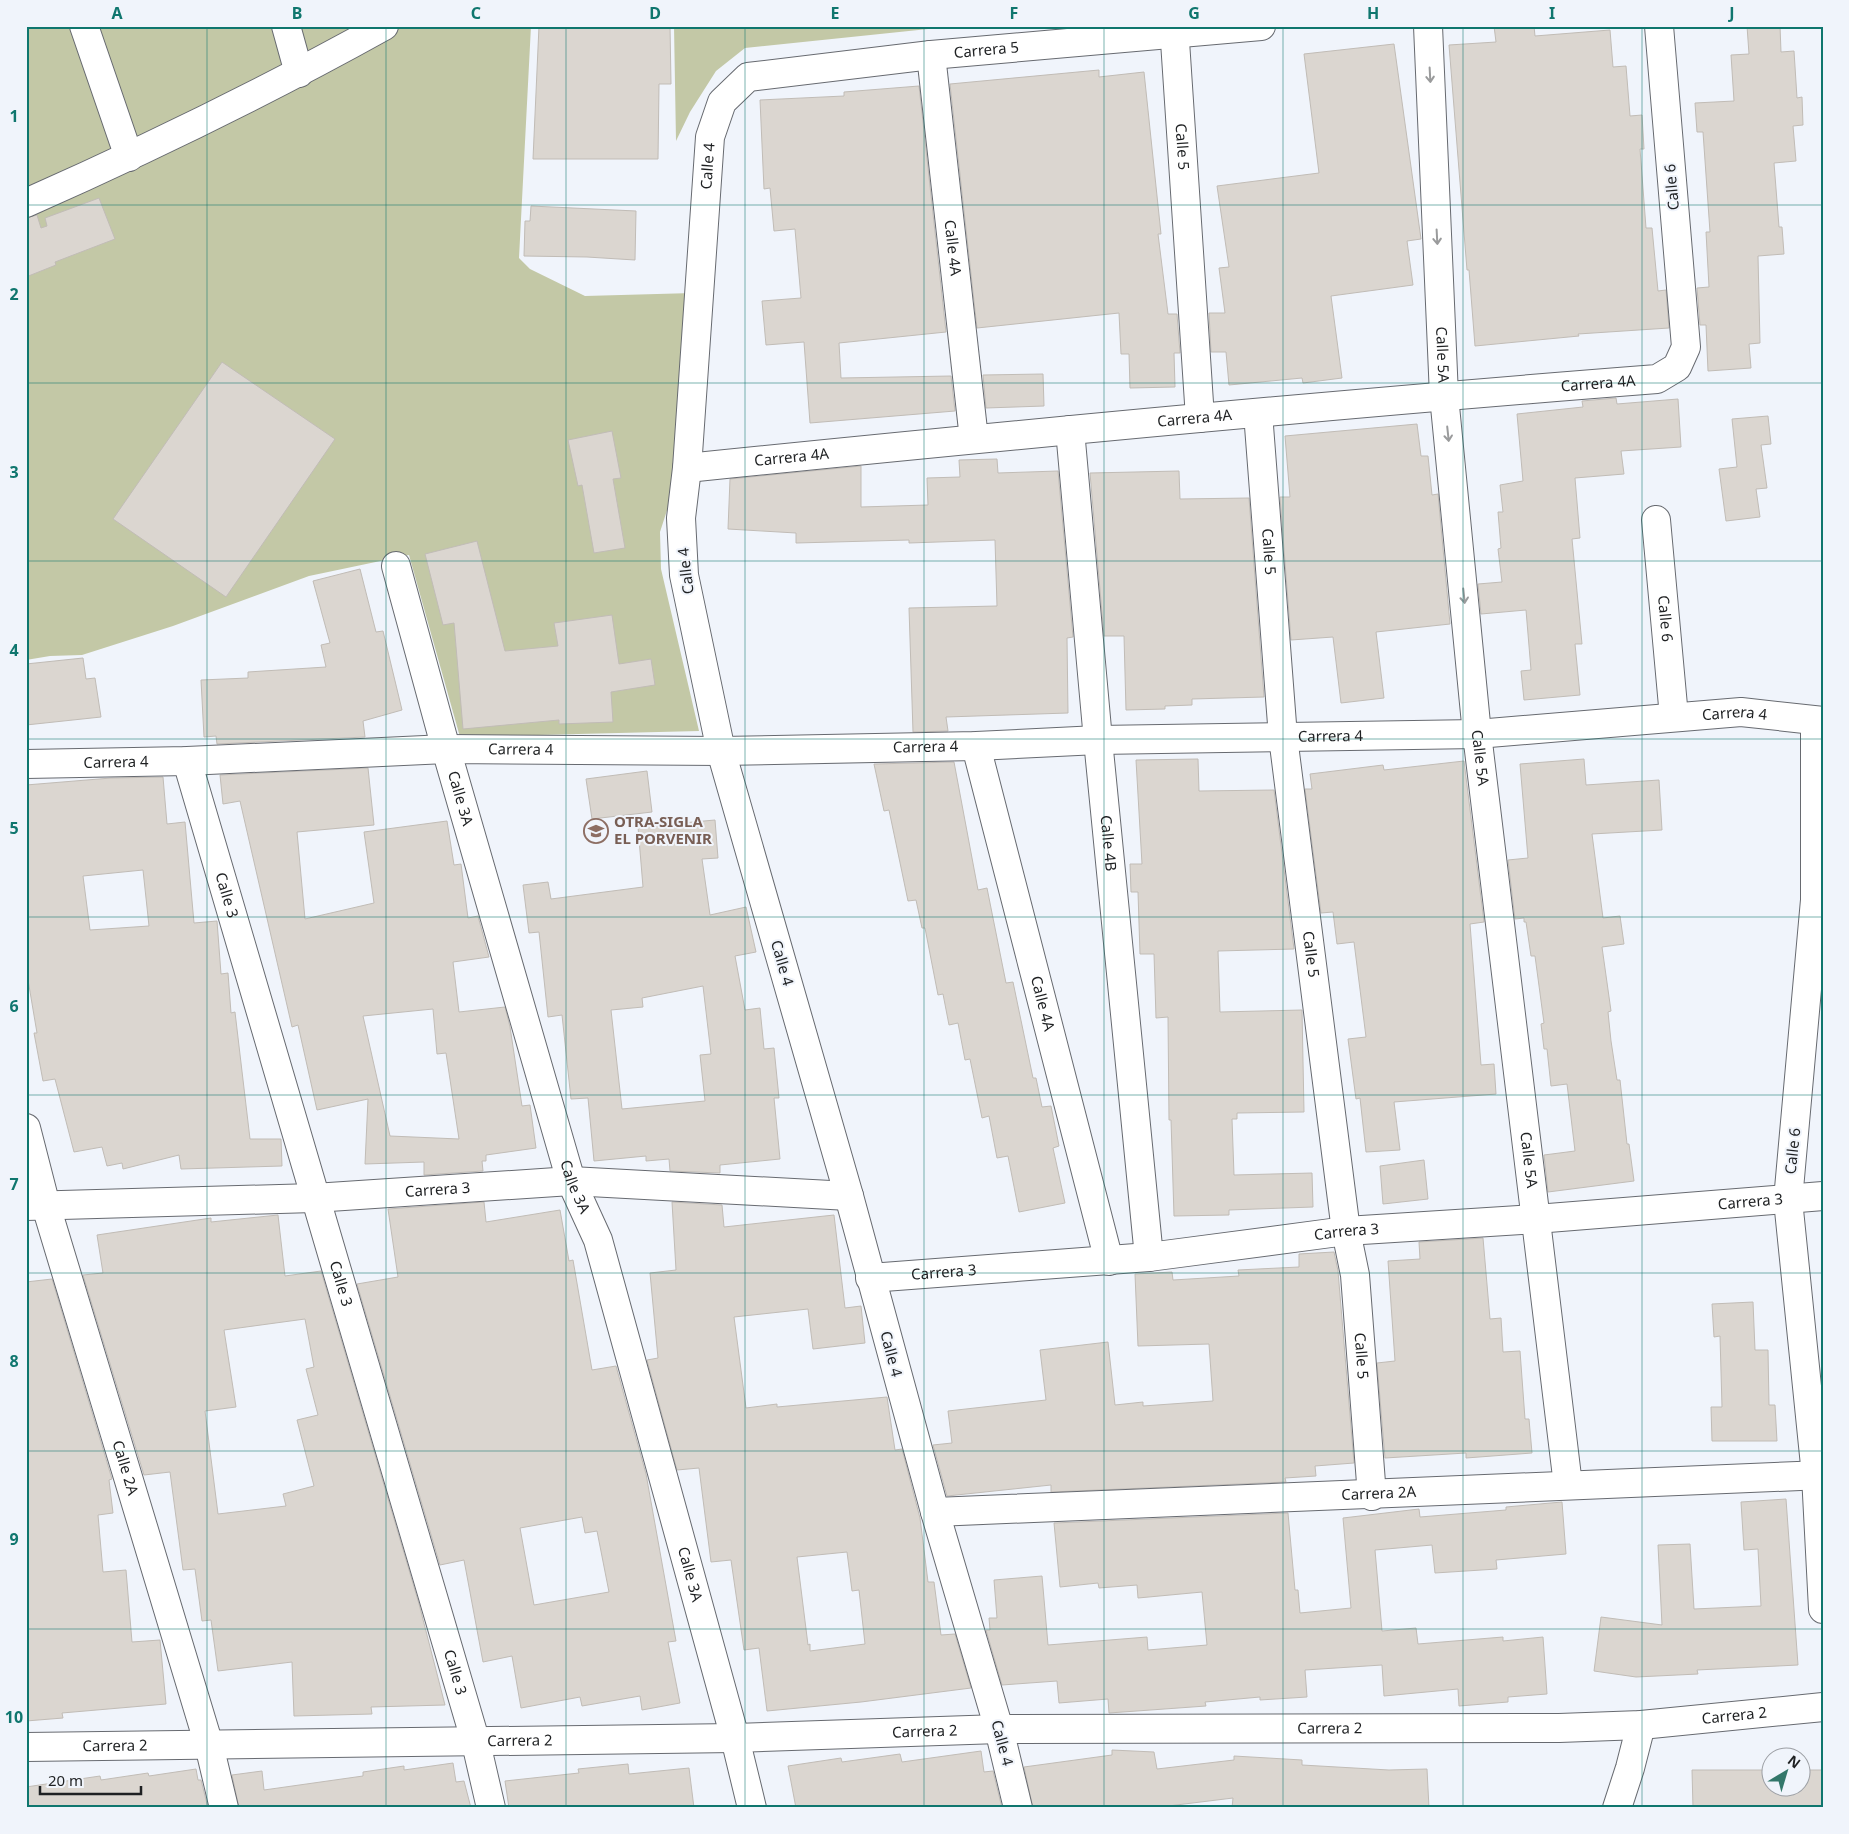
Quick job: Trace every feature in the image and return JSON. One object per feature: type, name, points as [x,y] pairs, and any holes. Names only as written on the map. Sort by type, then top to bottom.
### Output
[{"type":"street","points":[[84,26],[129,158]]},
{"type":"street","points":[[286,26],[300,73]]},
{"type":"street","points":[[26,203],[129,158],[300,73],[384,26]]},
{"type":"street","name":"Carrera 5","points":[[722,102],[748,77],[932,55],[1174,30],[1261,26]]},
{"type":"street","name":"Calle 5A","points":[[1428,26],[1444,396],[1478,734],[1568,1485]]},
{"type":"street","name":"Calle 6","points":[[1659,26],[1686,347]]},
{"type":"street","name":"Calle 5","points":[[1174,30],[1200,418]]},
{"type":"street","name":"Calle 4A","points":[[932,55],[974,439]]},
{"type":"street","name":"Calle 4","points":[[722,102],[710,137],[687,468],[681,518],[684,575],[721,751],[849,1196],[935,1512],[999,1729],[1018,1808]]},
{"type":"street","name":"Carrera 4A","points":[[687,468],[1200,418],[1657,379],[1677,367],[1686,347]]},
{"type":"street","name":"Calle 5","points":[[1258,413],[1283,737],[1346,1231],[1355,1275],[1372,1496]]},
{"type":"street","name":"Calle 4B","points":[[1070,430],[1098,740],[1149,1257]]},
{"type":"street","name":"Calle 6","points":[[1656,520],[1674,717]]},
{"type":"street","name":"Calle 3A","points":[[396,566],[446,749],[571,1181],[598,1240],[735,1738],[752,1808]]},
{"type":"street","name":"Carrera 4","points":[[26,764],[187,760],[446,749],[721,751],[976,746],[1098,740],[1478,734],[1741,712],[1819,722]]},
{"type":"street","name":"Calle 6","points":[[1819,722],[1819,900],[1814,1011],[1788,1200],[1819,1475],[1823,1609]]},
{"type":"street","name":"Calle 4A","points":[[976,746],[1109,1261]]},
{"type":"street","name":"Calle 3","points":[[187,760],[314,1198],[476,1743],[491,1808]]},
{"type":"street","name":"Calle 2A","points":[[26,1128],[36,1206],[209,1745],[224,1808]]},
{"type":"street","name":"Carrera 3","points":[[36,1206],[314,1198],[571,1181],[849,1196]]},
{"type":"street","name":"Carrera 3","points":[[870,1278],[1109,1261],[1346,1231],[1536,1219],[1823,1196]]},
{"type":"street","name":"Carrera 2A","points":[[935,1512],[1372,1496],[1568,1485],[1819,1475]]},
{"type":"street","name":"Carrera 2","points":[[26,1747],[476,1743],[735,1738],[999,1729],[1558,1728],[1641,1725],[1823,1707]]},
{"type":"street","points":[[1617,1808],[1641,1725]]},
{"type":"green space","points":[[26,26],[531,26],[519,258],[530,269],[585,296],[693,293],[680,470],[660,532],[661,569],[699,731],[460,737],[409,555],[309,576],[173,626],[82,655],[50,656],[26,660]]},
{"type":"green space","points":[[674,26],[957,26],[745,48],[716,71],[690,112],[676,141]]},
{"type":"building","points":[[539,26],[670,26],[671,84],[659,84],[658,159],[533,159]]},
{"type":"building","points":[[1494,26],[1534,26],[1535,36],[1610,30],[1613,67],[1626,66],[1630,116],[1642,115],[1644,149],[1640,149],[1646,228],[1652,228],[1658,291],[1666,290],[1669,328],[1578,334],[1579,336],[1475,346],[1449,45],[1496,42]]},
{"type":"building","points":[[1747,26],[1780,26],[1781,52],[1794,51],[1797,98],[1802,97],[1803,125],[1793,126],[1796,161],[1774,163],[1779,227],[1782,227],[1784,254],[1758,256],[1760,343],[1749,344],[1751,368],[1708,371],[1706,325],[1700,325],[1697,288],[1709,287],[1706,232],[1710,232],[1703,132],[1697,132],[1695,103],[1734,101],[1731,55],[1749,54]]},
{"type":"building","points":[[1394,44],[1421,239],[1407,241],[1413,285],[1331,296],[1342,378],[1303,383],[1302,378],[1229,385],[1226,352],[1211,352],[1209,313],[1225,313],[1219,268],[1229,267],[1217,186],[1319,173],[1304,54]]},
{"type":"building","points":[[1099,70],[1099,77],[1144,72],[1161,234],[1158,234],[1168,314],[1177,314],[1180,353],[1174,353],[1175,387],[1130,388],[1129,354],[1121,354],[1119,313],[977,328],[950,84]]},
{"type":"building","points":[[919,86],[946,332],[839,343],[841,378],[951,376],[955,411],[810,423],[804,342],[766,345],[762,301],[801,298],[795,229],[774,231],[770,188],[764,189],[760,100],[844,96],[844,92]]},
{"type":"building","points":[[99,198],[115,239],[55,262],[56,265],[26,277],[26,218],[37,215],[41,228],[47,226],[45,218]]},
{"type":"building","points":[[531,206],[636,211],[635,260],[524,256],[525,221],[530,221]]},
{"type":"building","points":[[222,362],[335,439],[226,597],[113,519]]},
{"type":"building","points":[[1043,374],[1044,406],[986,408],[983,375]]},
{"type":"building","points":[[1616,398],[1617,404],[1678,399],[1681,447],[1621,451],[1624,474],[1575,478],[1580,538],[1572,539],[1582,644],[1575,644],[1580,695],[1524,700],[1521,671],[1531,670],[1526,610],[1481,614],[1478,584],[1502,582],[1498,549],[1501,548],[1498,512],[1503,512],[1500,485],[1523,481],[1517,414],[1583,407],[1582,401]]},
{"type":"building","points":[[1768,416],[1771,444],[1761,445],[1767,488],[1756,489],[1760,517],[1726,521],[1719,469],[1737,467],[1732,419]]},
{"type":"building","points":[[1417,424],[1421,456],[1428,456],[1432,495],[1438,494],[1450,624],[1376,632],[1384,698],[1341,703],[1333,637],[1291,640],[1280,497],[1290,497],[1285,436]]},
{"type":"building","points":[[612,431],[621,478],[613,479],[625,548],[594,553],[582,485],[578,486],[568,440]]},
{"type":"building","points":[[997,459],[998,473],[1058,471],[1073,637],[1067,638],[1068,713],[946,717],[948,731],[913,732],[909,608],[997,606],[995,540],[909,543],[909,540],[796,543],[796,533],[728,529],[730,479],[861,466],[861,507],[928,505],[927,478],[960,477],[959,460]]},
{"type":"building","points":[[1179,471],[1180,499],[1249,498],[1264,697],[1192,699],[1192,705],[1165,706],[1165,709],[1126,710],[1124,636],[1104,636],[1090,473]]},
{"type":"building","points":[[477,541],[505,651],[558,646],[554,623],[612,615],[619,664],[651,659],[655,685],[611,692],[613,722],[559,724],[559,720],[463,729],[454,623],[443,625],[425,554]]},
{"type":"building","points":[[360,569],[376,632],[383,631],[402,710],[363,721],[365,737],[217,744],[216,736],[204,737],[201,680],[248,678],[248,672],[326,667],[321,645],[330,643],[313,581]]},
{"type":"building","points":[[83,658],[86,679],[95,678],[101,717],[26,725],[26,664]]},
{"type":"building","points":[[1198,759],[1199,791],[1274,790],[1294,949],[1218,951],[1220,1012],[1302,1010],[1304,1112],[1237,1113],[1237,1119],[1232,1119],[1234,1175],[1312,1173],[1313,1207],[1229,1210],[1229,1215],[1174,1216],[1171,1120],[1169,1120],[1168,1017],[1156,1018],[1154,954],[1140,954],[1138,892],[1131,892],[1130,864],[1142,864],[1136,760]]},
{"type":"building","points":[[1584,759],[1586,785],[1659,780],[1662,830],[1592,834],[1603,918],[1620,916],[1624,944],[1602,947],[1611,1011],[1608,1012],[1611,1041],[1617,1080],[1620,1080],[1627,1144],[1629,1144],[1634,1181],[1548,1192],[1544,1155],[1575,1151],[1567,1084],[1551,1086],[1547,1049],[1544,1049],[1541,1024],[1544,1023],[1535,956],[1531,956],[1524,918],[1515,919],[1508,860],[1528,858],[1520,764]]},
{"type":"building","points":[[1464,761],[1484,922],[1470,924],[1481,1065],[1494,1064],[1496,1094],[1394,1102],[1400,1150],[1366,1152],[1360,1098],[1356,1099],[1348,1039],[1366,1037],[1354,942],[1337,944],[1333,912],[1321,913],[1305,789],[1312,789],[1310,774],[1383,765],[1384,770]]},
{"type":"building","points":[[954,762],[978,890],[987,888],[1006,983],[1013,982],[1033,1078],[1036,1078],[1042,1107],[1051,1106],[1059,1146],[1053,1148],[1065,1203],[1019,1212],[1008,1156],[997,1158],[989,1116],[982,1118],[970,1059],[965,1060],[958,1023],[949,1025],[943,994],[938,995],[925,928],[922,928],[916,900],[908,901],[889,810],[884,811],[874,764]]},
{"type":"building","points":[[368,768],[374,825],[297,832],[305,919],[374,903],[364,832],[447,821],[454,865],[461,864],[468,918],[478,916],[489,957],[453,962],[459,1012],[505,1007],[510,1027],[522,1106],[530,1105],[536,1148],[486,1155],[486,1161],[482,1161],[483,1171],[424,1175],[424,1162],[365,1164],[368,1099],[317,1110],[298,1025],[292,1027],[240,801],[223,804],[220,775]],"holes":[[[433,1009],[437,1054],[446,1053],[459,1139],[390,1136],[363,1016]]]},
{"type":"building","points":[[647,771],[652,812],[592,819],[586,779]]},
{"type":"building","points":[[163,777],[167,824],[185,822],[194,923],[217,921],[221,974],[228,973],[231,1013],[235,1012],[250,1139],[281,1139],[282,1166],[181,1169],[179,1155],[123,1169],[122,1163],[107,1166],[102,1147],[74,1152],[55,1079],[43,1081],[34,1033],[37,1033],[26,968],[26,785],[111,778]],"holes":[[[143,870],[149,926],[90,930],[83,876]]]},
{"type":"building","points":[[715,820],[718,858],[702,859],[710,915],[746,907],[756,952],[735,956],[745,1010],[760,1008],[764,1049],[774,1048],[779,1098],[774,1098],[780,1159],[720,1165],[720,1173],[670,1171],[669,1159],[646,1161],[646,1156],[594,1161],[588,1098],[571,1099],[562,1015],[548,1017],[539,932],[529,933],[523,885],[548,882],[551,899],[643,887],[638,827]],"holes":[[[703,986],[711,1054],[700,1055],[705,1101],[622,1109],[611,1010],[643,1007],[642,998]]]},
{"type":"building","points":[[1424,1160],[1428,1199],[1383,1204],[1380,1166]]},
{"type":"building","points":[[484,1202],[486,1222],[560,1210],[569,1261],[573,1260],[592,1370],[616,1366],[646,1474],[676,1641],[668,1642],[680,1703],[642,1710],[640,1696],[582,1706],[580,1697],[521,1708],[512,1656],[483,1662],[464,1560],[440,1565],[357,1284],[398,1277],[388,1209]],"holes":[[[582,1517],[585,1533],[597,1531],[609,1592],[534,1605],[520,1528]]]},
{"type":"building","points":[[672,1202],[722,1205],[724,1227],[834,1215],[845,1308],[861,1306],[865,1343],[813,1349],[808,1309],[734,1317],[746,1408],[777,1404],[777,1407],[887,1397],[895,1450],[902,1449],[920,1518],[928,1582],[934,1582],[941,1635],[955,1634],[971,1688],[861,1702],[767,1711],[759,1648],[744,1650],[731,1560],[711,1562],[699,1468],[677,1470],[647,1360],[658,1358],[650,1273],[676,1270]],"holes":[[[847,1552],[852,1591],[859,1590],[865,1644],[810,1651],[797,1557]]]},
{"type":"building","points":[[278,1215],[285,1276],[321,1271],[419,1604],[445,1705],[371,1707],[372,1714],[294,1716],[292,1662],[218,1671],[211,1620],[202,1621],[195,1569],[183,1570],[170,1472],[144,1475],[83,1275],[103,1273],[97,1235],[211,1218],[211,1222]],"holes":[[[305,1319],[314,1367],[306,1369],[318,1415],[297,1420],[314,1486],[283,1494],[286,1506],[218,1514],[205,1411],[236,1407],[224,1330]]]},
{"type":"building","points":[[1483,1238],[1490,1319],[1501,1318],[1503,1352],[1520,1351],[1525,1419],[1529,1419],[1532,1453],[1466,1458],[1466,1453],[1385,1458],[1377,1363],[1395,1361],[1388,1261],[1420,1259],[1419,1242]]},
{"type":"building","points":[[1334,1252],[1338,1271],[1354,1463],[1315,1466],[1316,1476],[1285,1478],[1286,1482],[1051,1492],[1051,1485],[947,1496],[933,1445],[952,1443],[948,1411],[1046,1400],[1040,1350],[1108,1342],[1115,1405],[1143,1402],[1143,1406],[1213,1401],[1209,1344],[1138,1346],[1135,1274],[1172,1272],[1173,1280],[1239,1276],[1238,1270],[1299,1267],[1299,1254]]},
{"type":"building","points":[[52,1279],[112,1479],[109,1480],[113,1513],[98,1515],[103,1572],[126,1570],[132,1642],[160,1640],[166,1704],[62,1713],[63,1718],[26,1721],[26,1282]]},
{"type":"building","points":[[1753,1302],[1755,1350],[1768,1350],[1769,1405],[1775,1405],[1777,1441],[1712,1441],[1711,1407],[1722,1407],[1720,1336],[1714,1337],[1712,1304]]},
{"type":"building","points":[[1786,1499],[1798,1665],[1697,1670],[1698,1674],[1636,1677],[1594,1671],[1601,1617],[1662,1625],[1658,1545],[1690,1544],[1694,1609],[1761,1606],[1758,1549],[1744,1550],[1741,1502]]},
{"type":"building","points":[[1562,1502],[1566,1554],[1496,1560],[1497,1569],[1435,1573],[1432,1545],[1375,1550],[1382,1631],[1416,1628],[1418,1644],[1503,1637],[1503,1641],[1543,1637],[1547,1694],[1508,1697],[1508,1702],[1459,1706],[1458,1689],[1384,1696],[1382,1665],[1305,1670],[1307,1697],[1260,1700],[1260,1697],[1205,1702],[1206,1706],[1109,1713],[1108,1699],[1059,1703],[1057,1681],[1002,1685],[986,1630],[990,1630],[989,1618],[997,1618],[994,1580],[1042,1576],[1048,1645],[1147,1637],[1148,1650],[1207,1645],[1202,1592],[1138,1598],[1137,1585],[1099,1588],[1098,1583],[1060,1587],[1054,1523],[1288,1513],[1295,1590],[1298,1590],[1300,1613],[1351,1608],[1343,1518],[1419,1509],[1420,1517],[1506,1510],[1506,1507]]},
{"type":"building","points":[[1112,1750],[1154,1752],[1157,1769],[1234,1760],[1234,1756],[1302,1760],[1302,1765],[1389,1770],[1427,1769],[1429,1808],[1232,1808],[1233,1798],[1152,1808],[1033,1808],[1024,1767],[1112,1755]]},
{"type":"building","points":[[981,1751],[984,1772],[993,1771],[1002,1808],[796,1808],[788,1766],[841,1758],[842,1762],[900,1754],[902,1762]]},
{"type":"building","points":[[453,1763],[456,1782],[464,1781],[471,1808],[239,1808],[232,1775],[262,1771],[264,1790],[363,1776],[363,1772],[404,1766],[404,1770]]},
{"type":"building","points":[[628,1764],[629,1774],[689,1768],[694,1808],[509,1808],[505,1781],[579,1773],[578,1769]]},
{"type":"building","points":[[196,1769],[198,1780],[201,1780],[208,1808],[26,1808],[26,1787],[100,1776],[101,1780],[148,1773],[149,1776]]},
{"type":"building","points":[[1692,1770],[1762,1770],[1762,1796],[1812,1796],[1812,1770],[1823,1770],[1823,1808],[1693,1808]]},
{"type":"place","name":"OTRA-SIGLA EL PORVENIR","points":[[596,831]]}]
